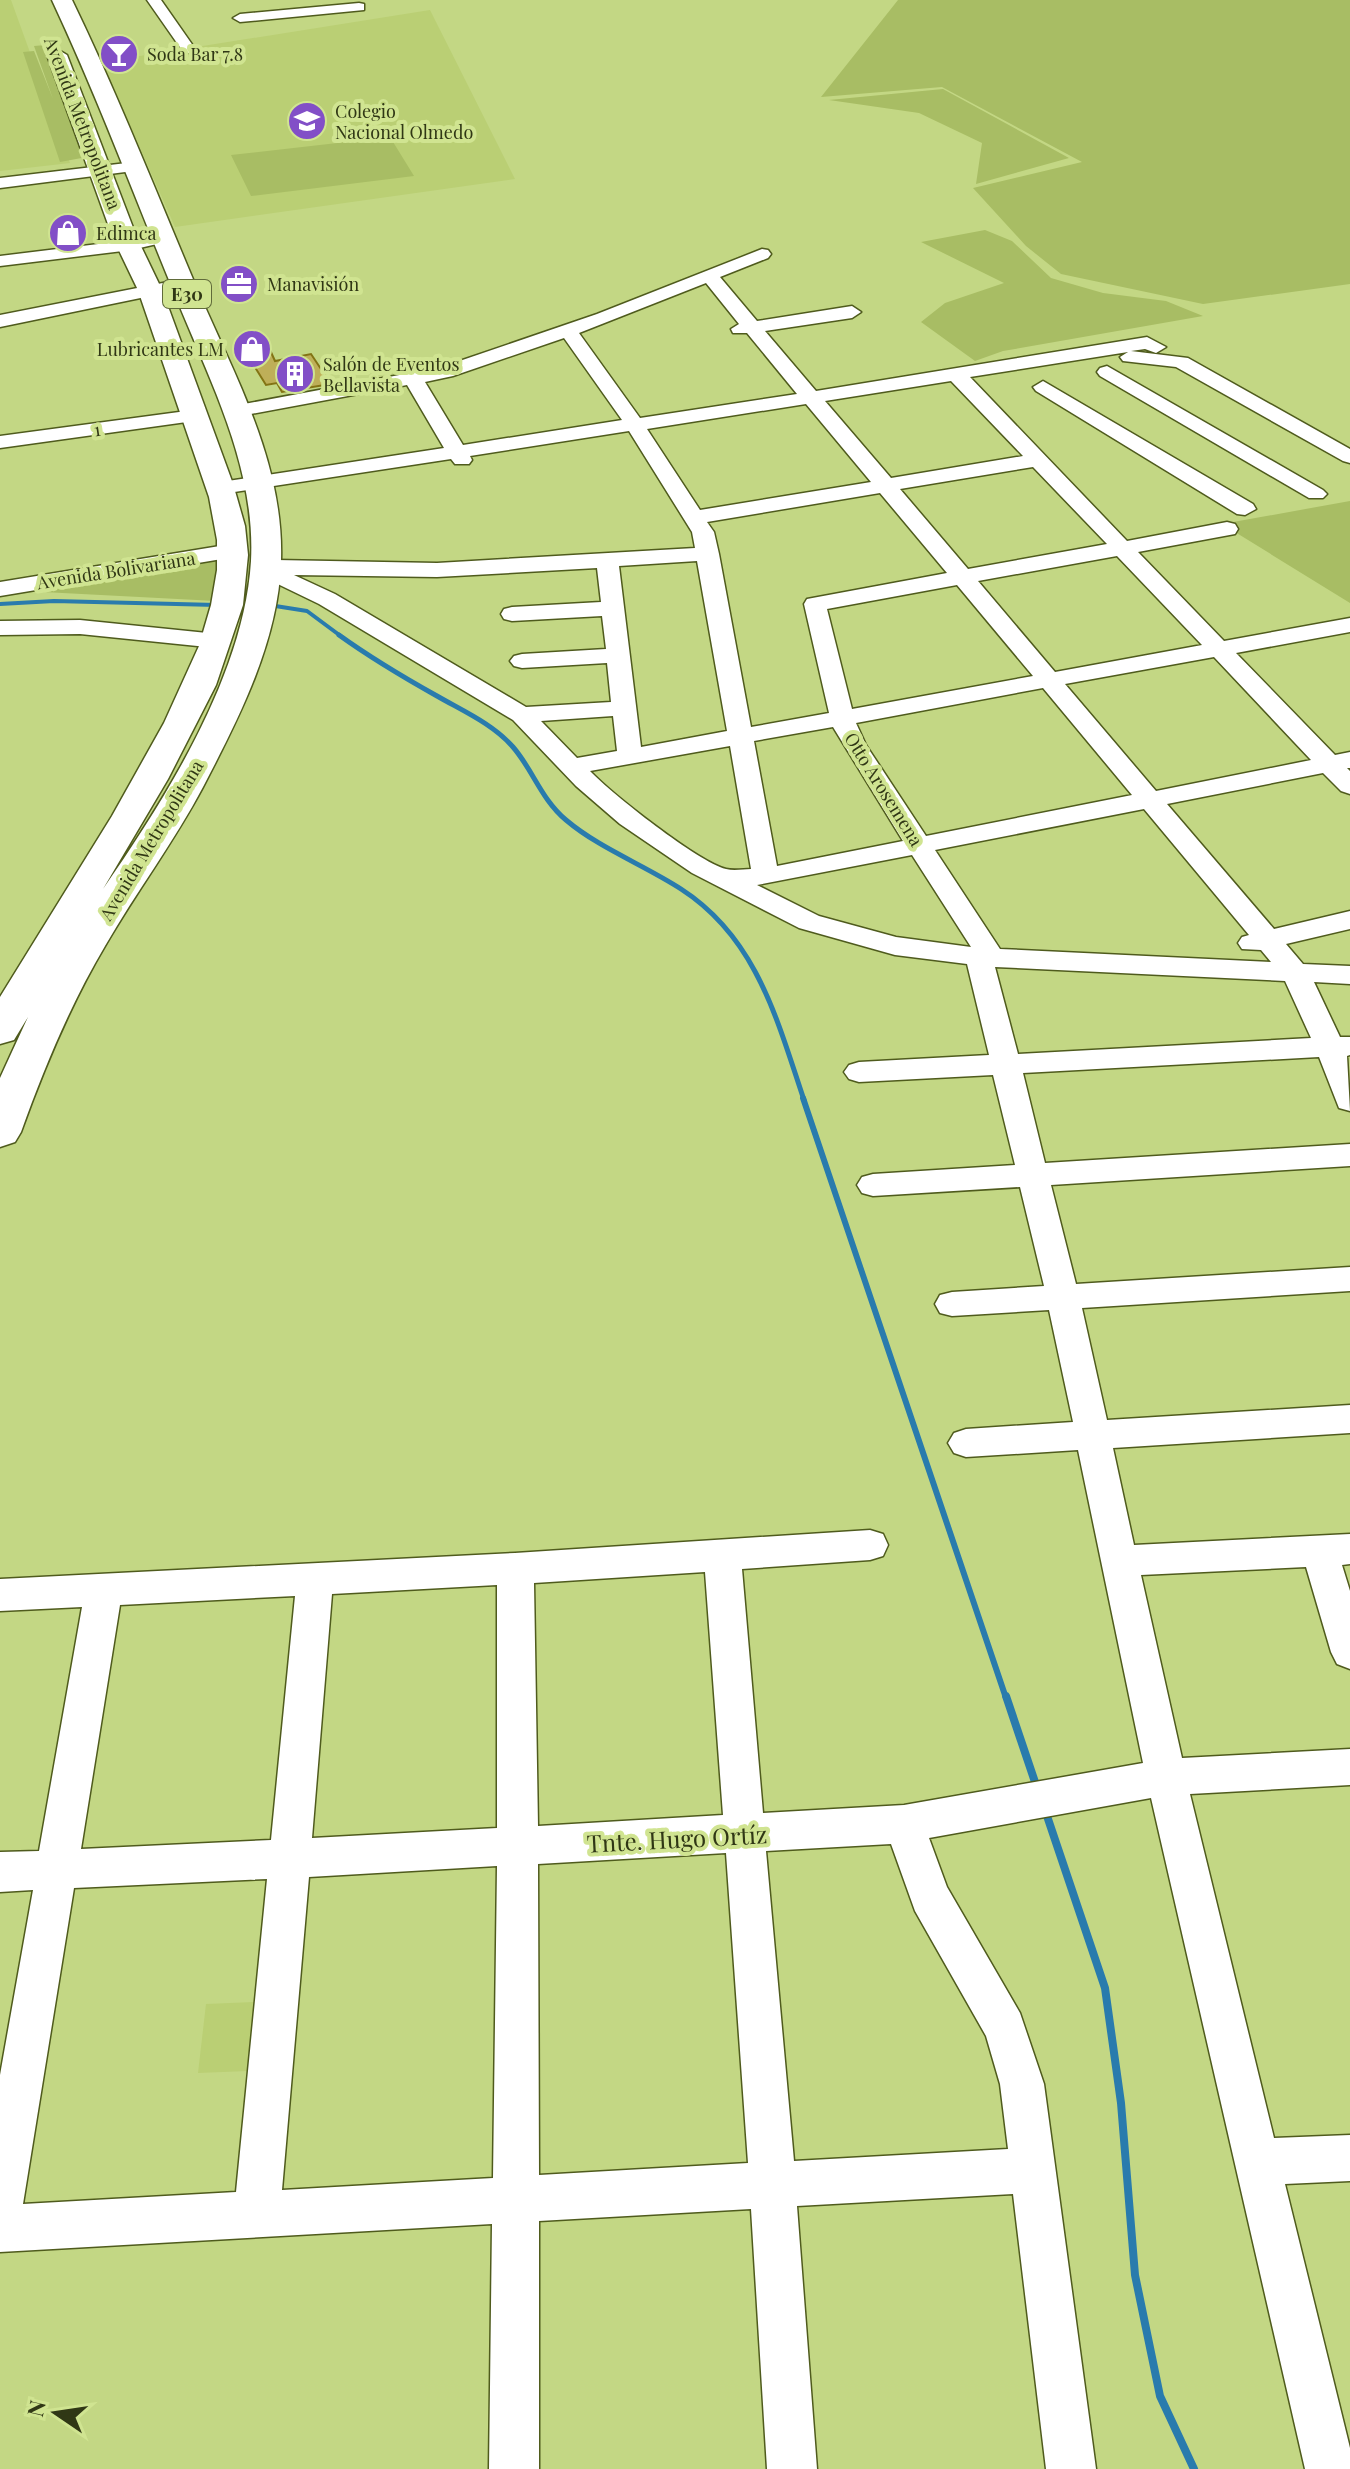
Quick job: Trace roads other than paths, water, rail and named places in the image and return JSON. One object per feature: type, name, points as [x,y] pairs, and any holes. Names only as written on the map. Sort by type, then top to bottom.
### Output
[{"type":"highway","name":"Avenida Metropolitana","points":[[0,1132],[22,1069],[74,966],[84,922],[191,776],[237,678],[247,602],[265,514],[260,487],[235,411],[135,167],[62,0]]},
{"type":"highway","name":"Avenida Metropolitana","points":[[48,31],[125,238],[131,245]]},
{"type":"highway","name":"E30","points":[[131,245],[223,492],[232,548],[247,602]]},
{"type":"highway","name":"E30","points":[[0,1031],[84,922]]},
{"type":"street","points":[[154,0],[189,50]]},
{"type":"street","points":[[233,0],[240,18],[251,32]]},
{"type":"street","points":[[240,18],[290,7],[356,3]]},
{"type":"street","points":[[0,183],[135,167]]},
{"type":"street","points":[[0,261],[131,245],[164,237]]},
{"type":"street","points":[[235,411],[446,372],[568,331],[762,254]]},
{"type":"street","points":[[704,278],[1141,802],[1289,970],[1340,1046],[1350,1101]]},
{"type":"street","points":[[0,310],[181,279]]},
{"type":"street","points":[[0,321],[148,285]]},
{"type":"street","points":[[747,328],[852,312]]},
{"type":"street","points":[[568,331],[696,517],[708,554],[766,876]]},
{"type":"street","points":[[223,492],[960,378],[1147,343],[1156,347],[1110,363]]},
{"type":"street","points":[[960,378],[1110,363],[1181,362],[1350,457]]},
{"type":"street","points":[[1110,363],[1207,430],[1316,494]]},
{"type":"street","points":[[960,378],[1217,650],[1340,762],[1350,786]]},
{"type":"street","points":[[414,380],[460,456]]},
{"type":"street","points":[[1043,387],[1245,509]]},
{"type":"street","points":[[1147,449],[1266,410]]},
{"type":"street","name":"1","points":[[0,442],[194,416]]},
{"type":"street","points":[[696,517],[1038,460]]},
{"type":"street","points":[[956,579],[1227,529]]},
{"type":"street","name":"Avenida Bolivariana","points":[[0,581],[232,548]]},
{"type":"street","name":"Avenida Bolivariana","points":[[0,589],[232,548]]},
{"type":"street","points":[[0,628],[80,627],[247,602],[406,569],[708,554]]},
{"type":"street","points":[[607,560],[630,757]]},
{"type":"street","name":"Otto Arosemena","points":[[956,579],[815,604],[843,720],[854,745],[986,957],[1007,1064],[1063,1297],[1120,1561],[1157,1778],[1256,2162],[1330,2469]]},
{"type":"street","points":[[247,602],[309,589],[522,715],[572,767],[629,819],[720,878],[777,907],[837,932],[895,946],[986,957],[1222,966],[1350,975]]},
{"type":"street","points":[[512,614],[613,608]]},
{"type":"street","points":[[572,767],[843,720],[1350,625]]},
{"type":"street","points":[[522,661],[617,655]]},
{"type":"street","points":[[522,715],[623,708]]},
{"type":"street","points":[[720,878],[766,876],[1340,762]]},
{"type":"street","points":[[1222,966],[1261,940],[1350,920]]},
{"type":"street","points":[[859,1072],[1340,1046]]},
{"type":"street","points":[[873,1185],[1350,1155]]},
{"type":"street","points":[[952,1304],[1350,1279]]},
{"type":"street","points":[[966,1443],[1350,1419]]},
{"type":"street","points":[[0,1595],[515,1569],[870,1545]]},
{"type":"street","points":[[1120,1561],[1334,1550],[1350,1652]]},
{"type":"street","points":[[722,1555],[773,2186],[792,2469]]},
{"type":"street","points":[[514,2469],[518,1846],[515,1569]]},
{"type":"street","points":[[257,2215],[315,1579]]},
{"type":"street","points":[[0,2206],[104,1590]]},
{"type":"street","name":"Tnte. Hugo Ortíz","points":[[0,1872],[904,1824],[1157,1778],[1350,1767]]},
{"type":"street","points":[[904,1824],[930,1897],[1005,2028],[1022,2084],[1071,2469]]},
{"type":"street","points":[[1256,2162],[1350,2158]]},
{"type":"street","points":[[0,2229],[1033,2170]]},
{"type":"waterway","points":[[0,604],[54,601],[217,605]]},
{"type":"waterway","points":[[269,605],[307,611],[342,637]]},
{"type":"waterway","points":[[342,637],[496,731],[513,747],[550,803],[566,820],[593,839],[667,880],[707,909],[728,931],[761,983],[804,1100]]},
{"type":"waterway","points":[[803,1098],[1006,1698]]},
{"type":"waterway","points":[[1006,1696],[1037,1788]]},
{"type":"waterway","points":[[1045,1810],[1105,1988],[1121,2103],[1135,2275],[1160,2396],[1194,2469]]},
{"type":"place","name":"Soda Bar 7.8","points":[[119,54]]},
{"type":"place","name":"Colegio Nacional Olmedo","points":[[307,121]]},
{"type":"place","name":"Edimca","points":[[68,233]]},
{"type":"place","name":"Manavisión","points":[[239,284]]},
{"type":"place","name":"Lubricantes LM","points":[[252,349]]},
{"type":"place","name":"Salón de Eventos Bellavista","points":[[295,374]]}]
